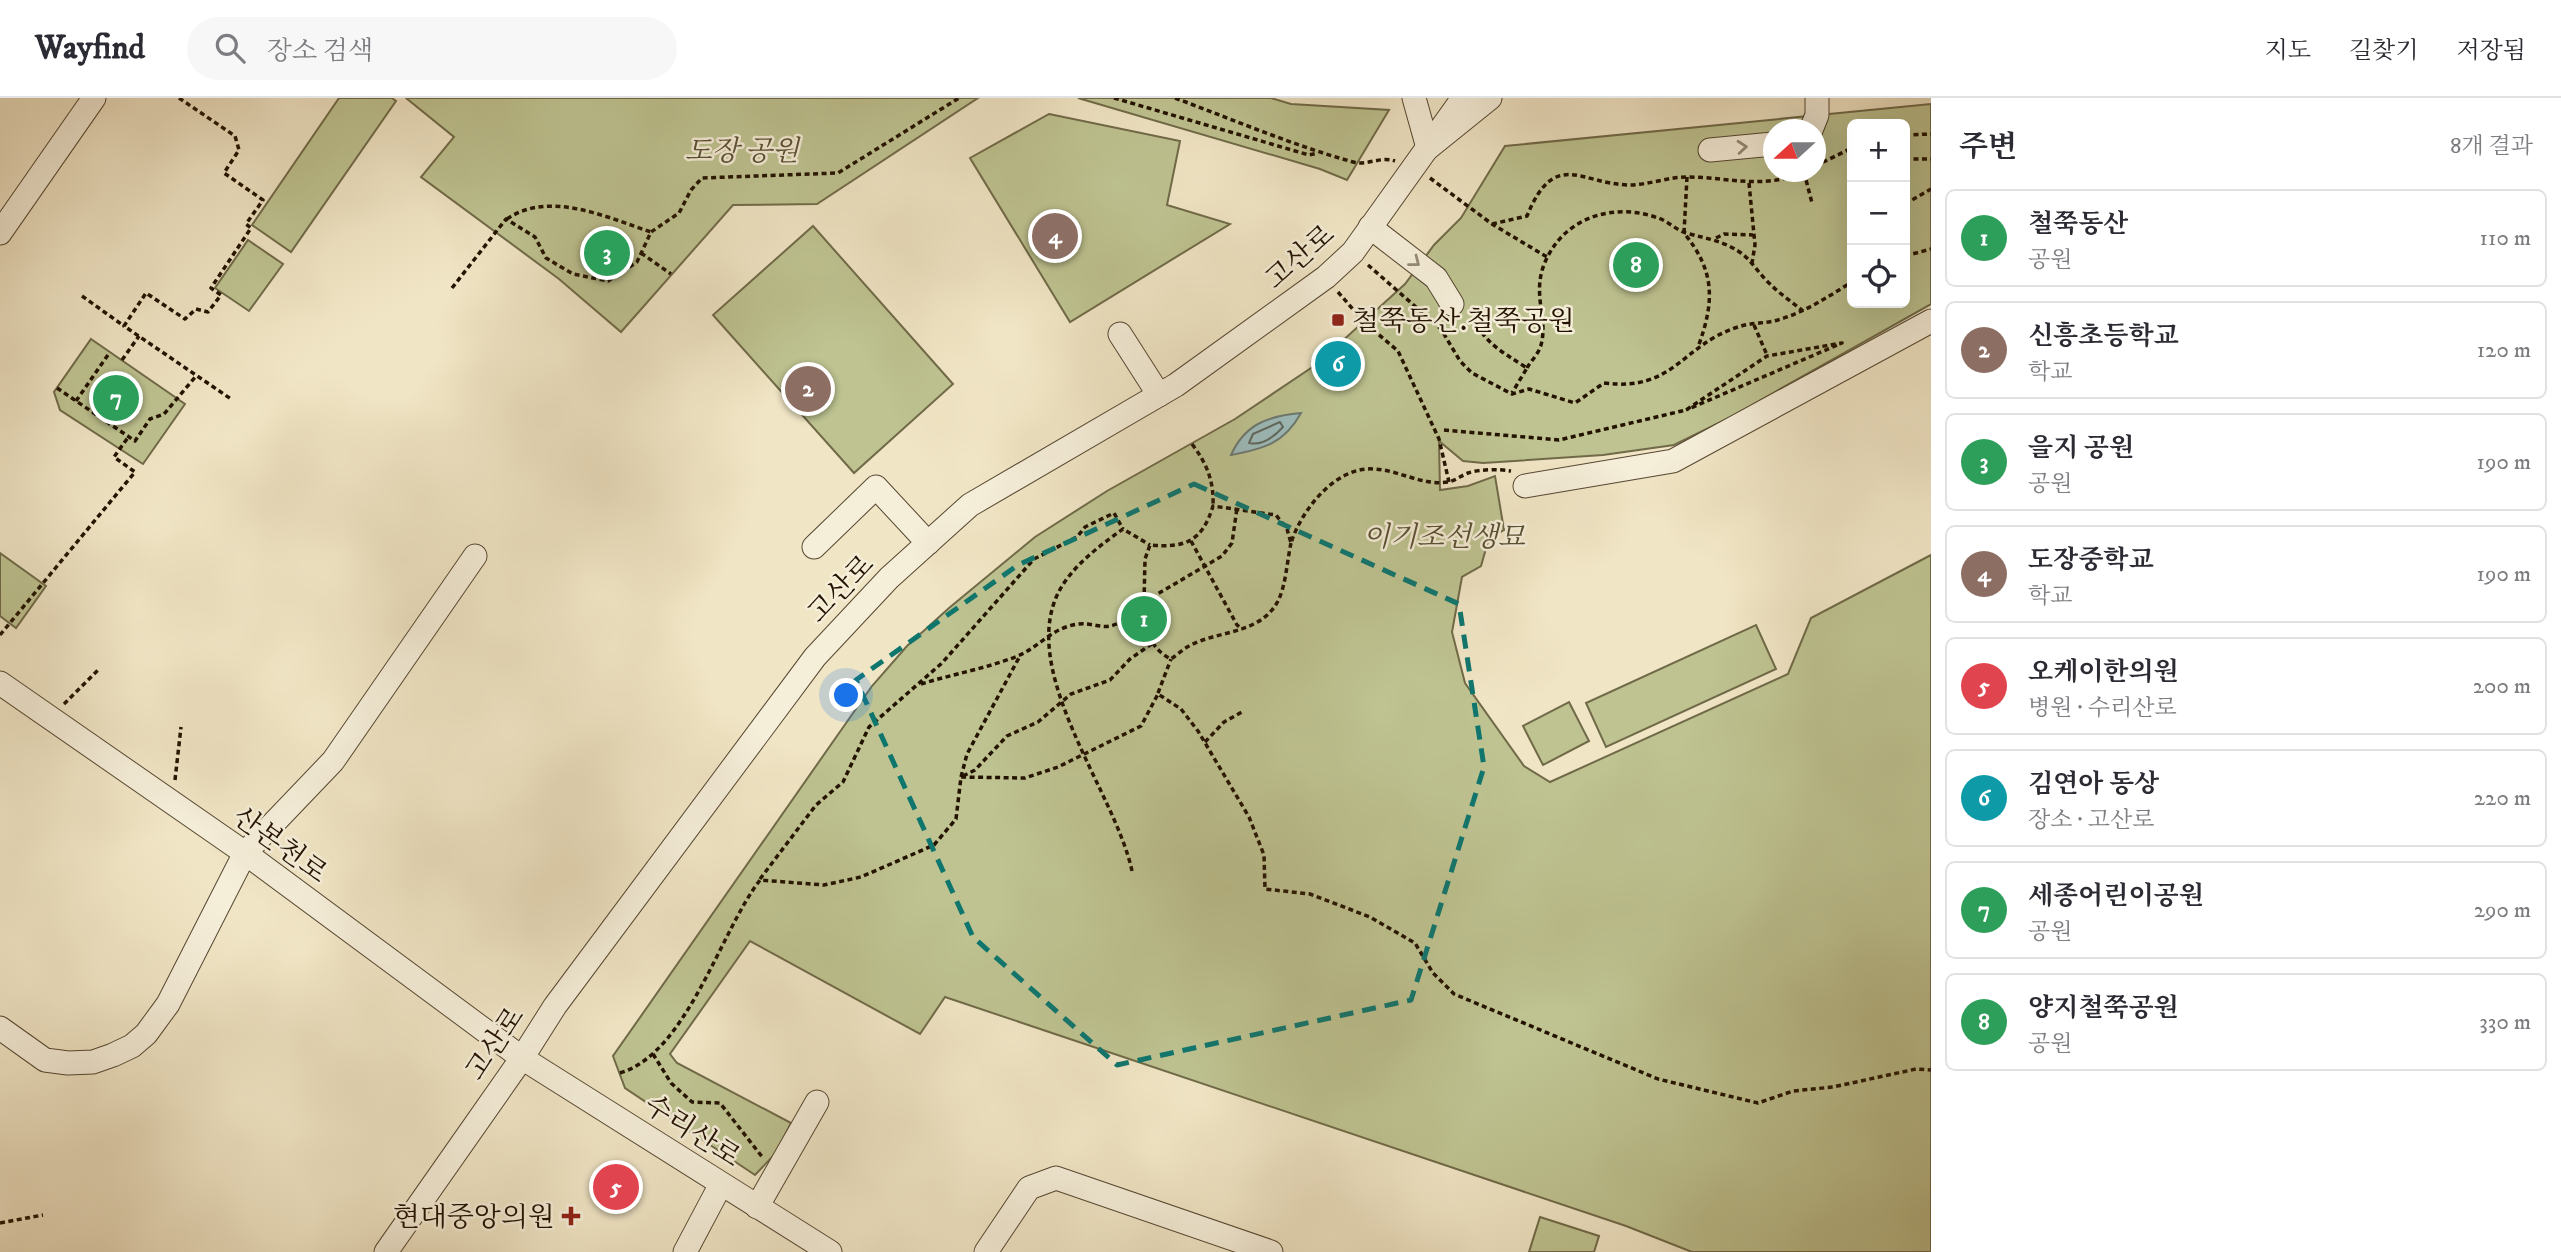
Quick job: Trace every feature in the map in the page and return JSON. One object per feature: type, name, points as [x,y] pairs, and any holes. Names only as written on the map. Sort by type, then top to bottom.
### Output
[{"type":"street","points":[[0,233],[94,98]]},
{"type":"street","points":[[1414,98],[1428,148],[1490,98]]},
{"type":"street","name":"고산로","points":[[386,1252],[522,1058],[555,1006],[815,657],[889,578],[970,505],[1159,395],[1273,318],[1326,277],[1353,252],[1463,98]]},
{"type":"street","points":[[1815,119],[1817,98]]},
{"type":"street","points":[[1710,150],[1763,145]]},
{"type":"street","points":[[1370,227],[1436,278],[1462,307]]},
{"type":"street","points":[[1525,485],[1673,461],[1931,321]]},
{"type":"street","points":[[1120,334],[1159,395]]},
{"type":"street","points":[[814,547],[876,487],[928,543]]},
{"type":"street","points":[[0,1028],[45,1060],[93,1062],[132,1046],[146,1034],[168,1004],[245,853],[333,761],[475,556]]},
{"type":"street","name":"산본천로","points":[[0,683],[245,853],[522,1058]]},
{"type":"street","name":"수리산로","points":[[522,1058],[607,1109],[830,1252]]},
{"type":"street","points":[[757,1207],[817,1102]]},
{"type":"street","points":[[986,1252],[1029,1188],[1056,1178],[1271,1252]]},
{"type":"street","points":[[685,1252],[721,1184]]},
{"type":"path","points":[[124,326],[146,293],[185,319],[195,309],[208,312],[221,295],[211,288],[251,228],[246,224],[263,200],[224,173],[239,150],[235,136],[179,98]]},
{"type":"path","points":[[506,219],[535,237],[546,258],[573,274],[608,281],[637,262],[651,232],[679,213],[691,190],[702,178],[838,173],[959,98]]},
{"type":"path","points":[[1114,98],[1309,155],[1320,152]]},
{"type":"path","points":[[1175,98],[1320,152],[1358,163],[1385,158],[1415,168],[1492,224],[1547,257]]},
{"type":"path","points":[[1910,135],[1931,134]]},
{"type":"path","points":[[1826,161],[1847,150]]},
{"type":"path","points":[[1910,159],[1931,159]]},
{"type":"path","points":[[1492,224],[1527,216],[1536,195],[1553,179],[1577,173],[1628,185],[1686,177],[1749,183],[1763,181]]},
{"type":"path","points":[[1684,233],[1686,177]]},
{"type":"path","points":[[1807,182],[1812,203]]},
{"type":"path","points":[[1749,183],[1754,235],[1752,263]]},
{"type":"path","points":[[1910,201],[1931,189]]},
{"type":"path","points":[[452,288],[506,219],[524,208],[580,208],[651,232]]},
{"type":"path","points":[[1512,394],[1541,346],[1543,328],[1538,300],[1547,257],[1559,239],[1580,222],[1603,213],[1627,211],[1660,218],[1684,233],[1698,250],[1707,271],[1711,296],[1707,323],[1698,347]]},
{"type":"path","points":[[1684,233],[1716,238],[1752,263],[1770,285],[1803,311]]},
{"type":"path","points":[[1716,238],[1724,234],[1754,235]]},
{"type":"path","points":[[1910,255],[1931,249]]},
{"type":"path","points":[[1353,252],[1441,329],[1460,361],[1472,373],[1512,394],[1529,389],[1575,403],[1604,383],[1626,386],[1670,372],[1698,347],[1740,326],[1754,325],[1803,311],[1847,285]]},
{"type":"path","points":[[641,253],[671,274]]},
{"type":"path","points":[[1326,277],[1364,322],[1398,351],[1438,439],[1449,482]]},
{"type":"path","points":[[82,296],[231,399]]},
{"type":"path","points":[[1462,307],[1486,341],[1527,368]]},
{"type":"path","points":[[1754,325],[1767,356]]},
{"type":"path","points":[[122,360],[139,336]]},
{"type":"path","points":[[1444,430],[1559,440],[1686,410],[1842,343],[1767,356],[1686,410]]},
{"type":"path","points":[[76,401],[110,352]]},
{"type":"path","points":[[57,388],[135,441],[150,419],[164,414],[196,376]]},
{"type":"path","points":[[0,635],[135,472],[114,457],[129,436]]},
{"type":"path","points":[[620,1073],[638,1068],[653,1054],[717,961],[760,880],[816,805],[843,782],[869,727],[918,685],[961,642],[1034,559],[1077,537],[1085,527],[1114,513],[1123,529],[1150,545],[1172,547],[1191,541],[1206,526],[1213,506],[1214,486],[1204,461],[1192,444]]},
{"type":"path","points":[[961,777],[1025,778],[1058,767],[1142,726],[1171,659],[1189,646],[1243,629],[1271,611],[1279,598],[1297,524],[1307,509],[1343,477],[1375,468],[1416,480],[1449,482],[1471,472],[1504,470],[1520,472],[1525,485]]},
{"type":"path","points":[[1213,506],[1276,514],[1287,529],[1291,543]]},
{"type":"path","points":[[918,685],[1021,654],[1048,635],[1070,625],[1109,628],[1125,621],[1144,602],[1222,556],[1232,543],[1237,508]]},
{"type":"path","points":[[1123,529],[1099,547],[1065,582],[1051,610],[1048,635],[1061,701],[1072,734],[1104,793],[1120,841],[1128,852],[1132,871]]},
{"type":"path","points":[[1191,541],[1237,625],[1243,629]]},
{"type":"path","points":[[1144,602],[1144,559],[1150,545]]},
{"type":"path","points":[[1140,606],[1153,643],[1161,654],[1171,659]]},
{"type":"path","points":[[961,777],[975,770],[1007,736],[1038,722],[1061,701],[1081,689],[1110,680],[1130,659],[1153,643]]},
{"type":"path","points":[[760,880],[824,885],[861,877],[934,845],[956,819],[967,754],[1021,654]]},
{"type":"path","points":[[50,718],[99,669]]},
{"type":"path","points":[[1157,694],[1181,709],[1205,742],[1249,817],[1264,855],[1265,889],[1310,894],[1370,917],[1415,943],[1433,973],[1454,994],[1658,1079],[1758,1103],[1793,1091],[1833,1087],[1916,1069],[1931,1070]]},
{"type":"path","points":[[1205,742],[1224,722],[1242,712]]},
{"type":"path","points":[[172,803],[181,727]]},
{"type":"path","points":[[653,1054],[671,1083],[692,1102],[720,1103],[776,1174]]},
{"type":"path","points":[[0,1223],[43,1215]]},
{"type":"highlighted area","points":[[1194,484],[1459,604],[1484,767],[1411,1000],[1117,1065],[973,937],[856,680],[1018,565]]},
{"type":"green space","points":[[339,98],[392,98],[396,101],[291,252],[252,225]]},
{"type":"green space","name":"도장 공원","points":[[406,98],[978,98],[817,204],[733,205],[621,332],[559,279],[421,177],[454,137]]},
{"type":"green space","points":[[1078,98],[1271,98],[1291,104],[1389,110],[1347,180],[1320,169]]},
{"type":"green space","name":"이기조선생묘","points":[[1931,104],[1931,304],[1727,419],[1674,445],[1603,455],[1483,463],[1463,461],[1439,441],[1440,490],[1468,486],[1495,476],[1504,530],[1489,538],[1481,566],[1462,577],[1452,632],[1465,683],[1524,766],[1550,782],[1788,674],[1811,618],[1931,555],[1931,1252],[1692,1252],[1626,1226],[945,997],[920,1034],[750,941],[670,1054],[677,1063],[791,1123],[776,1153],[755,1175],[625,1088],[613,1056],[872,686],[907,646],[1035,537],[1107,491],[1235,419],[1317,364],[1405,284],[1434,245],[1461,218],[1505,146],[1763,121],[1763,182],[1826,182],[1826,119],[1779,119]]},
{"type":"green space","points":[[1049,114],[1180,141],[1167,205],[1230,224],[1070,322],[970,158]]},
{"type":"green space","points":[[813,226],[953,384],[854,473],[713,315]]},
{"type":"green space","points":[[248,240],[283,264],[249,311],[215,288]]},
{"type":"green space","points":[[91,339],[185,404],[143,464],[60,410],[54,392]]},
{"type":"green space","points":[[0,553],[46,586],[16,628],[0,616]]},
{"type":"green space","points":[[1756,625],[1776,669],[1606,747],[1586,703]]},
{"type":"green space","points":[[1569,702],[1589,741],[1543,765],[1523,726]]},
{"type":"green space","points":[[1540,1217],[1599,1236],[1594,1252],[1529,1252]]},
{"type":"water","points":[[1301,413],[1287,432],[1272,443],[1231,455],[1243,436],[1259,424],[1278,416]]},
{"type":"place","name":"도장중학교","points":[[1055,236]]},
{"type":"place","name":"을지 공원","points":[[607,253]]},
{"type":"place","name":"양지철쭉공원","points":[[1636,265]]},
{"type":"place","name":"철쭉동산.철쭉공원","points":[[1338,320]]},
{"type":"place","name":"김연아 동상","points":[[1338,364]]},
{"type":"place","name":"신흥초등학교","points":[[808,389]]},
{"type":"place","name":"세종어린이공원","points":[[116,398]]},
{"type":"place","name":"철쭉동산","points":[[1144,619]]},
{"type":"place","name":"오케이한의원","points":[[616,1187]]},
{"type":"place","name":"현대중앙의원","points":[[571,1216]]}]
